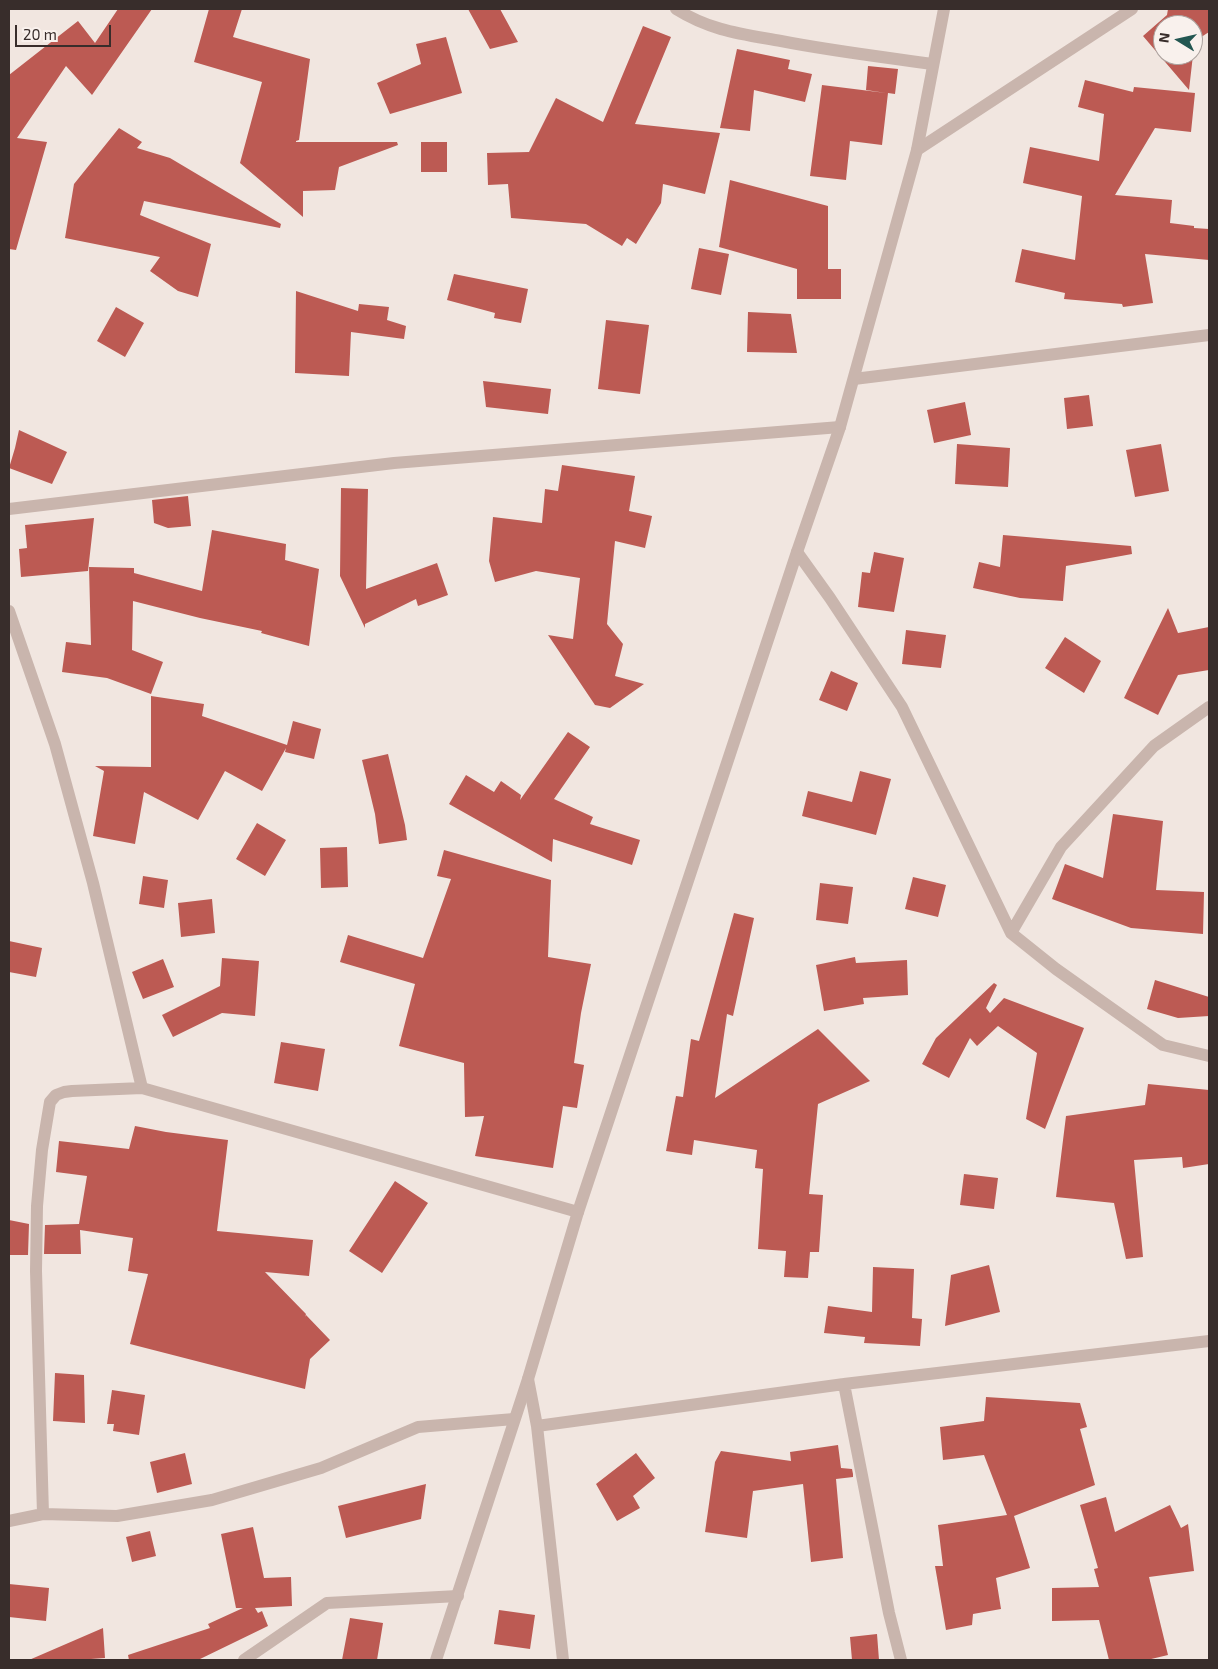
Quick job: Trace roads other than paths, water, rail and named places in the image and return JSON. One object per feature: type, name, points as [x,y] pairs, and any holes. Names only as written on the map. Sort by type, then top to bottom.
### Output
[{"type":"street","points":[[676,9],[694,20],[728,32],[818,48],[934,64]]},
{"type":"street","points":[[436,1660],[528,1379],[578,1212],[796,552],[840,427],[916,150],[944,9]]},
{"type":"street","points":[[916,150],[1132,9]]},
{"type":"street","points":[[854,379],[1209,335]]},
{"type":"street","points":[[9,509],[394,463],[840,427]]},
{"type":"street","points":[[796,552],[830,598],[902,707],[1011,933],[1056,969],[1164,1044],[1209,1056]]},
{"type":"street","points":[[9,611],[55,744],[93,883],[142,1088]]},
{"type":"street","points":[[1011,933],[1061,847],[1154,746],[1209,707]]},
{"type":"street","points":[[43,1514],[36,1271],[37,1206],[42,1150],[50,1102],[56,1095],[64,1092],[142,1088],[578,1212]]},
{"type":"street","points":[[537,1426],[844,1384],[1209,1341]]},
{"type":"street","points":[[528,1379],[537,1426],[563,1660]]},
{"type":"street","points":[[844,1384],[889,1613],[901,1660]]},
{"type":"street","points":[[9,1521],[43,1514],[116,1516],[212,1500],[321,1468],[418,1427],[514,1419]]},
{"type":"street","points":[[244,1660],[327,1604],[458,1596]]}]
